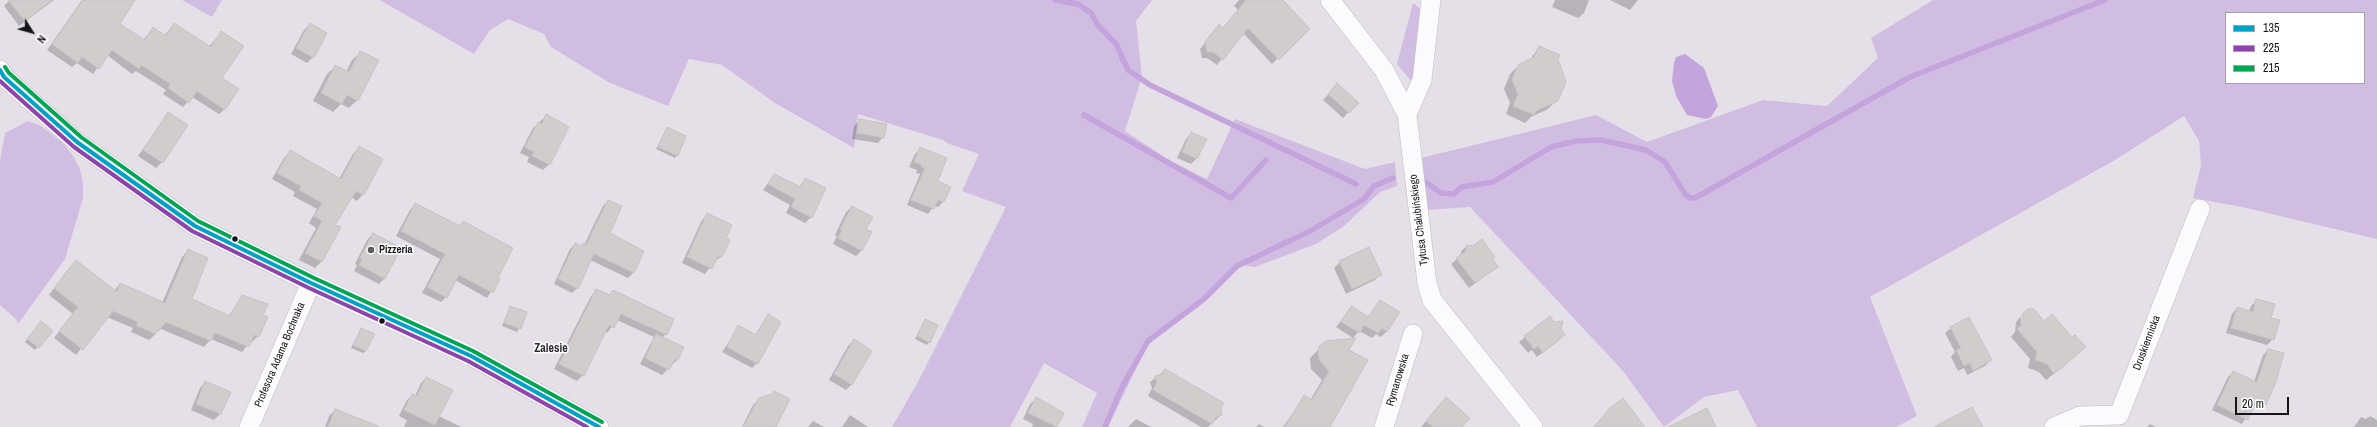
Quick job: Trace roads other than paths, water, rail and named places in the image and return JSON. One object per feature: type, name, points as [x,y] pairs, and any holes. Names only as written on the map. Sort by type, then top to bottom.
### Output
[{"type":"street","name":"Tytusa Chałubińskiego","points":[[1330,0],[1384,70],[1407,114],[1427,283],[1432,300],[1533,427]]},
{"type":"street","points":[[1407,114],[1422,80],[1431,0]]},
{"type":"street","points":[[0,70],[4,77],[77,142],[195,226],[311,284],[471,356],[599,427]]},
{"type":"street","name":"Druskiennicka","points":[[2054,427],[2080,416],[2119,415],[2200,209]]},
{"type":"street","name":"Profesora Adama Bochnaka","points":[[249,427],[311,284]]},
{"type":"street","name":"Rymanowska","points":[[1384,427],[1413,334]]},
{"type":"waterway","points":[[1055,0],[1078,4],[1091,13],[1097,24],[1116,44],[1128,70],[1150,85],[1356,184]]},
{"type":"waterway","points":[[1425,182],[1441,193],[1453,194],[1462,187],[1493,182],[1551,147],[1576,141],[1601,140],[1646,150],[1665,162],[1685,194],[1690,198],[1695,198],[1910,77],[2105,0]]},
{"type":"waterway","points":[[1084,115],[1231,198],[1266,160]]},
{"type":"waterway","points":[[1105,427],[1122,387],[1148,341],[1204,299],[1237,266],[1310,231],[1364,199],[1374,186],[1393,178]]},
{"type":"place","name":"Pizzeria","points":[[371,250]]},
{"type":"district","name":"Zalesie","points":[[551,349]]}]
